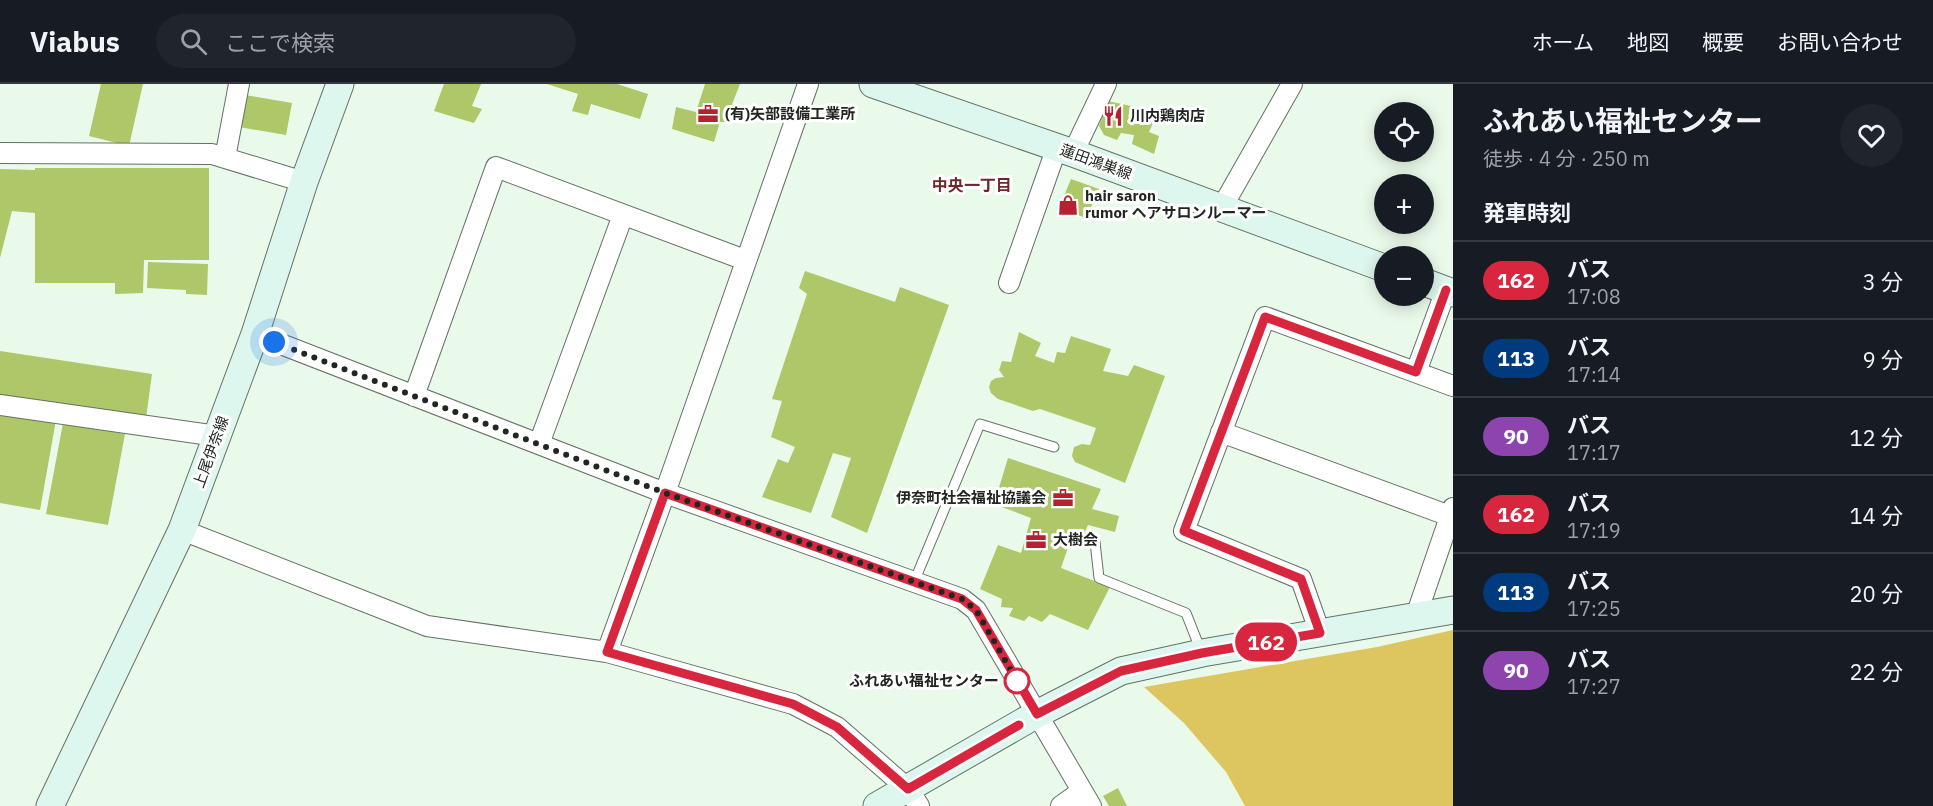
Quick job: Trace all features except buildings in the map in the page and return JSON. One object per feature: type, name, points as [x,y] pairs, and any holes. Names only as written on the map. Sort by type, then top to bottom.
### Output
[{"type":"street","points":[[225,158],[239,84]]},
{"type":"street","name":"上尾伊奈線","points":[[50,806],[182,530],[255,334],[304,182],[340,84]]},
{"type":"street","points":[[607,652],[808,84]]},
{"type":"street","name":"蓮田鴻巣線","points":[[873,84],[1065,150],[1374,264]]},
{"type":"street","points":[[1009,283],[1065,150],[1106,84]]},
{"type":"street","points":[[1221,209],[1292,84]]},
{"type":"street","points":[[0,153],[212,154],[304,182]]},
{"type":"street","points":[[414,396],[496,167],[745,260]]},
{"type":"street","points":[[539,444],[623,215]]},
{"type":"street","points":[[1416,372],[1441,288]]},
{"type":"street","points":[[1320,633],[1301,579],[1184,531],[1265,317],[1453,386]]},
{"type":"street","points":[[255,334],[665,493],[962,599],[976,610],[1087,799],[1061,806]]},
{"type":"street","points":[[0,405],[217,436]]},
{"type":"street","points":[[1221,432],[1451,512],[1416,616]]},
{"type":"street","points":[[182,530],[427,626],[607,652],[793,704],[837,727],[913,797]]},
{"type":"street","points":[[877,806],[913,797],[1037,714],[1121,671],[1202,653],[1453,610]]},
{"type":"lane","points":[[914,582],[980,424],[1054,447]]},
{"type":"lane","points":[[1095,542],[1099,578],[1186,614],[1202,653]]},
{"type":"shaded area","points":[[1453,630],[1453,806],[1245,806],[1226,772],[1184,723],[1144,687],[1377,647]]},
{"type":"bus line","name":"162","points":[[1019,725],[908,789],[837,727],[793,704],[607,652],[665,493],[962,599],[976,610],[1037,714],[1121,671],[1202,653],[1320,633],[1301,579],[1184,531],[1265,317],[1416,372],[1446,290]]},
{"type":"place","name":"(有)矢部設備工業所","points":[[708,114]]},
{"type":"place","name":"川内鶏肉店","points":[[1113,116]]},
{"type":"place","name":"hair saron rumor ヘアサロンルーマー","points":[[1068,205]]},
{"type":"place","name":"伊奈町社会福祉協議会","points":[[1063,498]]},
{"type":"place","name":"大樹会","points":[[1036,540]]},
{"type":"place","name":"ふれあい福祉センター","points":[[1017,681]]},
{"type":"district","name":"中央一丁目","points":[[972,185]]},
{"type":"route","points":[[274,342],[665,493],[962,599],[976,610],[1017,681]]}]
